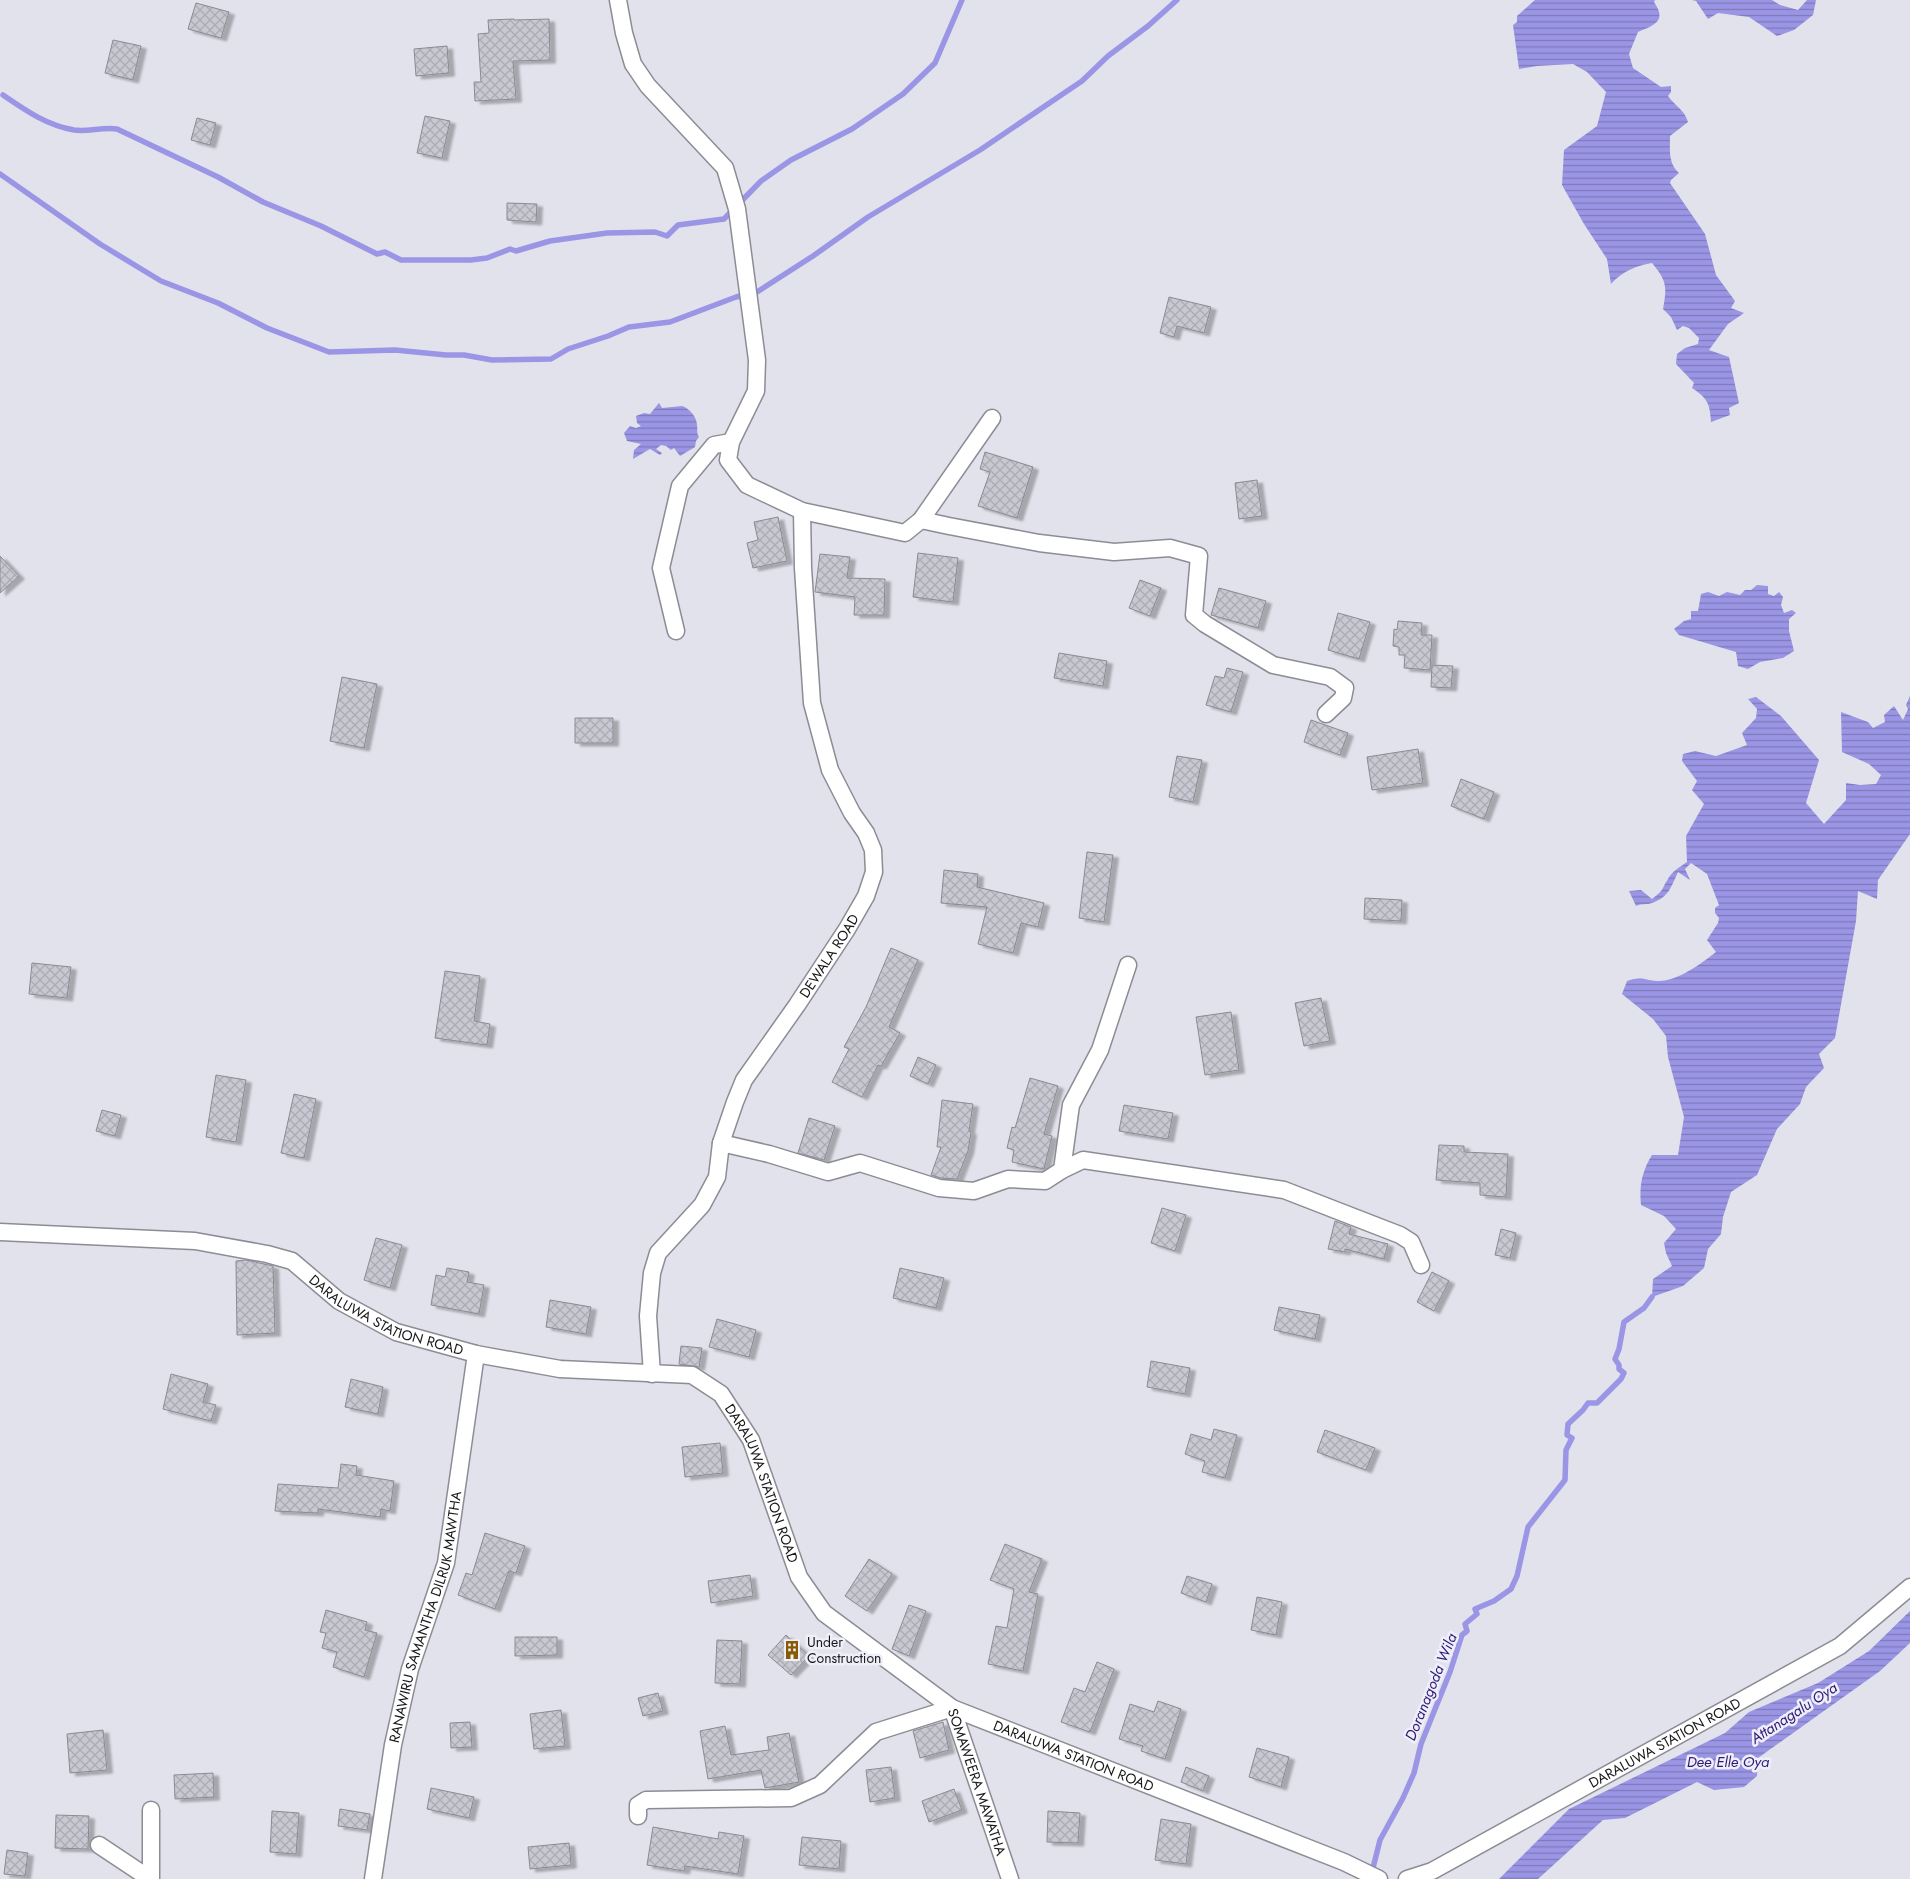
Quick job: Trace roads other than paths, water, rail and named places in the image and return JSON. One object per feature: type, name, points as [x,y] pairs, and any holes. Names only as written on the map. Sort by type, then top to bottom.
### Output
[{"type":"street","points":[[618,0],[624,33],[634,64],[648,86],[725,168],[737,209],[757,360],[756,391],[731,442],[728,460],[747,485],[802,511],[905,533],[921,520],[992,418]]},
{"type":"street","points":[[676,631],[661,568],[680,486],[714,445],[731,442]]},
{"type":"street","name":"DEWALA ROAD","points":[[652,1374],[648,1316],[652,1272],[658,1253],[702,1205],[716,1177],[721,1143],[744,1080],[797,1005],[847,929],[866,896],[874,872],[873,850],[866,833],[852,813],[832,775],[812,703],[802,568],[802,511]]},
{"type":"street","points":[[921,520],[1039,543],[1114,552],[1170,548],[1199,556],[1194,615],[1205,624],[1274,665],[1330,677],[1345,688],[1343,698],[1326,714]]},
{"type":"street","points":[[1062,1170],[1071,1105],[1100,1050],[1128,965]]},
{"type":"street","points":[[721,1143],[769,1154],[828,1172],[860,1162],[939,1188],[974,1191],[1008,1179],[1045,1181],[1062,1170],[1084,1160],[1284,1190],[1400,1235],[1411,1242],[1421,1265]]},
{"type":"street","name":"DARALUWA STATION ROAD","points":[[0,1232],[195,1241],[267,1254],[292,1261],[339,1301],[396,1332],[476,1354],[560,1370],[692,1375],[721,1394],[751,1440],[799,1577],[824,1613],[952,1708],[1344,1862],[1379,1879]]},
{"type":"street","name":"RANAWIRU SAMANTHA DILRUK MAWTHA","points":[[373,1879],[393,1745],[408,1679],[446,1563],[476,1354]]},
{"type":"street","name":"DARALUWA STATION ROAD","points":[[1407,1879],[1432,1871],[1840,1646],[1910,1587]]},
{"type":"street","name":"SOMAWEERA MAWATHA","points":[[638,1816],[638,1805],[646,1800],[791,1798],[820,1785],[876,1732],[952,1708],[1010,1879]]},
{"type":"street","points":[[151,1879],[152,1810]]},
{"type":"street","points":[[99,1845],[151,1879]]},
{"type":"water","points":[[1535,0],[1655,0],[1659,18],[1650,27],[1638,32],[1629,54],[1633,68],[1661,87],[1671,86],[1671,92],[1668,96],[1682,111],[1688,122],[1670,136],[1671,161],[1679,173],[1670,183],[1705,234],[1716,275],[1735,301],[1731,308],[1744,313],[1728,324],[1709,350],[1729,357],[1739,403],[1729,408],[1730,415],[1711,422],[1707,402],[1692,388],[1694,383],[1676,364],[1677,354],[1685,348],[1698,344],[1699,338],[1689,328],[1683,326],[1677,330],[1671,317],[1663,309],[1665,284],[1657,269],[1652,263],[1641,265],[1625,273],[1611,284],[1607,259],[1562,185],[1564,150],[1597,126],[1606,92],[1587,72],[1573,64],[1519,69],[1513,25],[1517,22],[1517,16]]},
{"type":"water","points":[[1692,0],[1772,0],[1780,5],[1798,10],[1807,0],[1816,0],[1813,15],[1794,30],[1777,36],[1749,17],[1718,13],[1708,19],[1696,1]]},
{"type":"water","points":[[659,403],[662,408],[682,406],[692,413],[697,422],[699,437],[695,447],[680,456],[674,448],[671,450],[661,445],[656,449],[662,453],[660,455],[650,449],[633,459],[634,450],[641,444],[627,441],[624,433],[630,426],[636,428],[641,426],[637,423],[636,416],[644,413],[650,414]]},
{"type":"water","points":[[1757,585],[1768,586],[1768,594],[1774,596],[1779,592],[1783,597],[1781,605],[1784,613],[1792,610],[1796,613],[1789,619],[1789,631],[1794,651],[1783,658],[1760,662],[1748,669],[1738,666],[1736,652],[1679,635],[1674,629],[1684,621],[1691,619],[1691,611],[1698,611],[1701,594],[1708,592],[1719,596],[1727,592],[1740,595],[1745,590],[1751,590]]},
{"type":"water","points":[[1910,696],[1910,834],[1878,880],[1877,899],[1858,891],[1856,921],[1835,1038],[1819,1054],[1824,1068],[1806,1087],[1800,1104],[1777,1129],[1757,1175],[1731,1192],[1723,1217],[1721,1234],[1708,1249],[1704,1268],[1683,1286],[1652,1297],[1653,1279],[1672,1266],[1664,1243],[1676,1229],[1664,1216],[1641,1205],[1640,1191],[1642,1179],[1652,1155],[1678,1155],[1684,1117],[1668,1057],[1666,1036],[1653,1019],[1622,994],[1627,981],[1639,979],[1657,981],[1673,978],[1689,971],[1716,952],[1707,940],[1718,923],[1719,918],[1715,913],[1715,908],[1719,905],[1707,874],[1691,863],[1685,869],[1690,880],[1678,872],[1666,895],[1650,904],[1636,906],[1629,891],[1641,890],[1652,899],[1661,891],[1676,869],[1687,862],[1686,836],[1704,804],[1692,790],[1697,781],[1682,761],[1683,754],[1695,751],[1716,756],[1747,745],[1742,733],[1756,718],[1757,709],[1748,699],[1756,697],[1781,716],[1819,760],[1806,803],[1824,824],[1846,800],[1846,783],[1860,785],[1876,784],[1881,775],[1869,764],[1842,752],[1841,712],[1868,722],[1873,728],[1885,722],[1884,715],[1894,706],[1903,720],[1908,709],[1906,705]]},
{"type":"water","name":"Dee Elle Oya","points":[[1910,1611],[1910,1643],[1880,1671],[1758,1758],[1757,1776],[1744,1787],[1714,1790],[1697,1782],[1625,1818],[1603,1820],[1538,1879],[1499,1879],[1569,1809],[1725,1733],[1749,1712],[1818,1683],[1869,1651]]},
{"type":"waterway","points":[[3,95],[36,116],[64,128],[74,130],[117,129],[218,177],[263,202],[321,226],[377,254],[385,252],[401,260],[471,260],[487,258],[510,249],[516,251],[550,241],[607,233],[655,232],[667,236],[678,225],[724,219],[761,181],[791,160],[852,129],[903,94],[935,63],[962,0]]},
{"type":"waterway","points":[[0,174],[100,244],[161,281],[218,303],[267,328],[329,352],[395,350],[464,355],[492,360],[551,359],[568,349],[629,327],[670,322],[736,297],[757,292],[813,256],[868,217],[980,150],[1082,81],[1108,56],[1148,26],[1177,0]]},
{"type":"waterway","name":"Doranagoda Wila","points":[[1373,1868],[1380,1840],[1403,1798],[1414,1773],[1421,1744],[1450,1672],[1462,1635],[1467,1631],[1465,1624],[1477,1614],[1475,1609],[1494,1601],[1511,1589],[1517,1576],[1528,1527],[1565,1480],[1566,1450],[1572,1438],[1567,1435],[1568,1424],[1588,1403],[1597,1403],[1621,1379],[1624,1373],[1619,1369],[1615,1359],[1619,1349],[1624,1322],[1644,1308],[1652,1297]]},
{"type":"place","name":"Under Construction","points":[[792,1650]]},
{"type":"water label","name":"Attanagalu Oya","points":[[1794,1713]]}]
